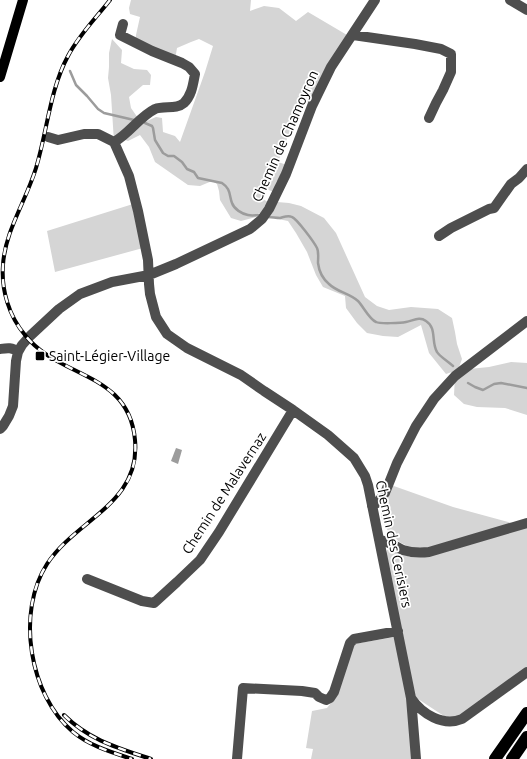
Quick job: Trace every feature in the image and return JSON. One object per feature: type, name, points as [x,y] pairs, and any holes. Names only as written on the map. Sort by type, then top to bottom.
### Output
[{"type":"highway","points":[[495,759],[527,713]]},
{"type":"highway","points":[[512,759],[527,737]]},
{"type":"main road","points":[[0,77],[23,0]]},
{"type":"street","name":"Chemin de Chamoyron","points":[[0,429],[4,426],[13,406],[18,352],[24,342],[59,309],[80,294],[112,282],[149,274],[183,260],[250,228],[259,222],[269,209],[286,174],[312,106],[331,67],[375,0]]},
{"type":"street","points":[[510,0],[527,10]]},
{"type":"street","points":[[48,137],[58,140],[84,134],[98,134],[114,142],[154,110],[161,107],[176,107],[183,104],[190,96],[195,74],[189,67],[120,35],[123,24]]},
{"type":"street","points":[[353,35],[441,49],[451,54],[451,72],[429,118]]},
{"type":"street","name":"Chemin des Cerisiers","points":[[114,142],[129,176],[138,211],[148,260],[150,294],[156,317],[167,334],[187,348],[241,375],[264,392],[294,410],[346,450],[354,458],[365,476],[411,698],[416,759]]},
{"type":"street","points":[[439,236],[451,228],[489,209],[494,208],[511,184],[527,169]]},
{"type":"street","points":[[372,506],[378,503],[385,493],[416,426],[434,399],[454,376],[527,321]]},
{"type":"street","points":[[0,348],[13,348],[18,352]]},
{"type":"street","name":"Chemin de Malavernaz","points":[[87,579],[136,598],[154,603],[200,560],[294,410]]},
{"type":"street","points":[[379,540],[390,542],[405,550],[418,553],[429,552],[527,523]]},
{"type":"street","points":[[236,759],[243,688],[302,691],[315,693],[319,697],[326,700],[330,698],[334,692],[350,643],[354,639],[398,631]]},
{"type":"street","points":[[411,698],[417,706],[436,719],[455,722],[527,672]]},
{"type":"shaded area","points":[[131,0],[251,0],[250,11],[264,6],[279,8],[296,21],[308,12],[347,35],[311,104],[302,100],[278,162],[287,165],[282,177],[276,182],[274,192],[266,189],[261,198],[268,202],[263,214],[259,213],[256,217],[241,221],[231,218],[220,200],[217,184],[212,181],[200,186],[188,185],[155,162],[149,147],[140,135],[128,141],[120,138],[114,142],[111,95],[108,78],[109,53],[112,39],[122,50],[121,63],[134,69],[147,70],[151,75],[150,85],[143,85],[129,97],[131,108],[140,121],[147,121],[156,117],[162,118],[163,132],[175,136],[180,142],[213,46],[199,39],[177,48],[175,60],[135,43],[140,17],[130,14],[129,8]]},
{"type":"shaded area","points":[[277,202],[301,206],[324,218],[336,233],[365,297],[377,306],[389,310],[411,307],[438,309],[452,318],[457,344],[462,359],[458,370],[446,374],[429,353],[421,325],[398,337],[367,333],[357,323],[346,308],[345,296],[323,287],[316,275],[307,252],[288,221],[268,217]]},
{"type":"shaded area","points":[[133,204],[143,248],[55,272],[47,231]]},
{"type":"shaded area","points":[[511,362],[527,363],[527,415],[505,408],[477,407],[464,404],[454,395],[455,376],[469,369],[489,367]]},
{"type":"shaded area","points":[[176,448],[182,450],[178,464],[171,461]]},
{"type":"shaded area","points":[[391,485],[453,507],[512,523],[425,550],[412,547],[401,543],[396,539],[384,524],[381,515],[382,508]]},
{"type":"shaded area","points":[[527,527],[527,668],[456,719],[447,718],[415,697],[386,553],[387,550],[391,549],[410,557]]},
{"type":"shaded area","points":[[395,637],[408,700],[413,759],[311,759],[313,749],[306,748],[312,711],[327,708],[337,695],[353,644]]},
{"type":"waterway","points":[[70,71],[76,85],[98,109],[104,113],[134,120]]},
{"type":"waterway","points":[[145,123],[152,126],[155,140],[163,153],[168,156],[174,156],[182,162],[187,169],[194,172],[198,178],[225,185],[233,205],[238,211],[243,214],[261,215]]},
{"type":"waterway","points":[[268,217],[280,218],[289,216],[298,222],[317,248],[318,263],[325,280],[332,287],[358,301],[376,322],[403,322],[418,319],[426,321],[432,327],[434,344],[437,352],[453,366]]},
{"type":"waterway","points":[[468,383],[483,390],[494,384],[501,383],[527,388]]},
{"type":"railway","points":[[110,0],[77,41],[68,56],[57,82],[36,168],[8,240],[3,265],[3,284],[10,311],[19,328],[25,335],[39,349],[56,360],[107,388],[120,401],[130,417],[135,440],[134,462],[128,480],[104,509],[59,548],[47,564],[37,583],[32,605],[30,628],[32,652],[37,675],[46,697],[58,716],[73,732],[86,741],[132,759]]},
{"type":"railway","points":[[64,715],[74,724],[94,737],[116,747],[151,759]]},
{"type":"place","name":"Saint-Légier-Village","points":[[40,356]]}]
